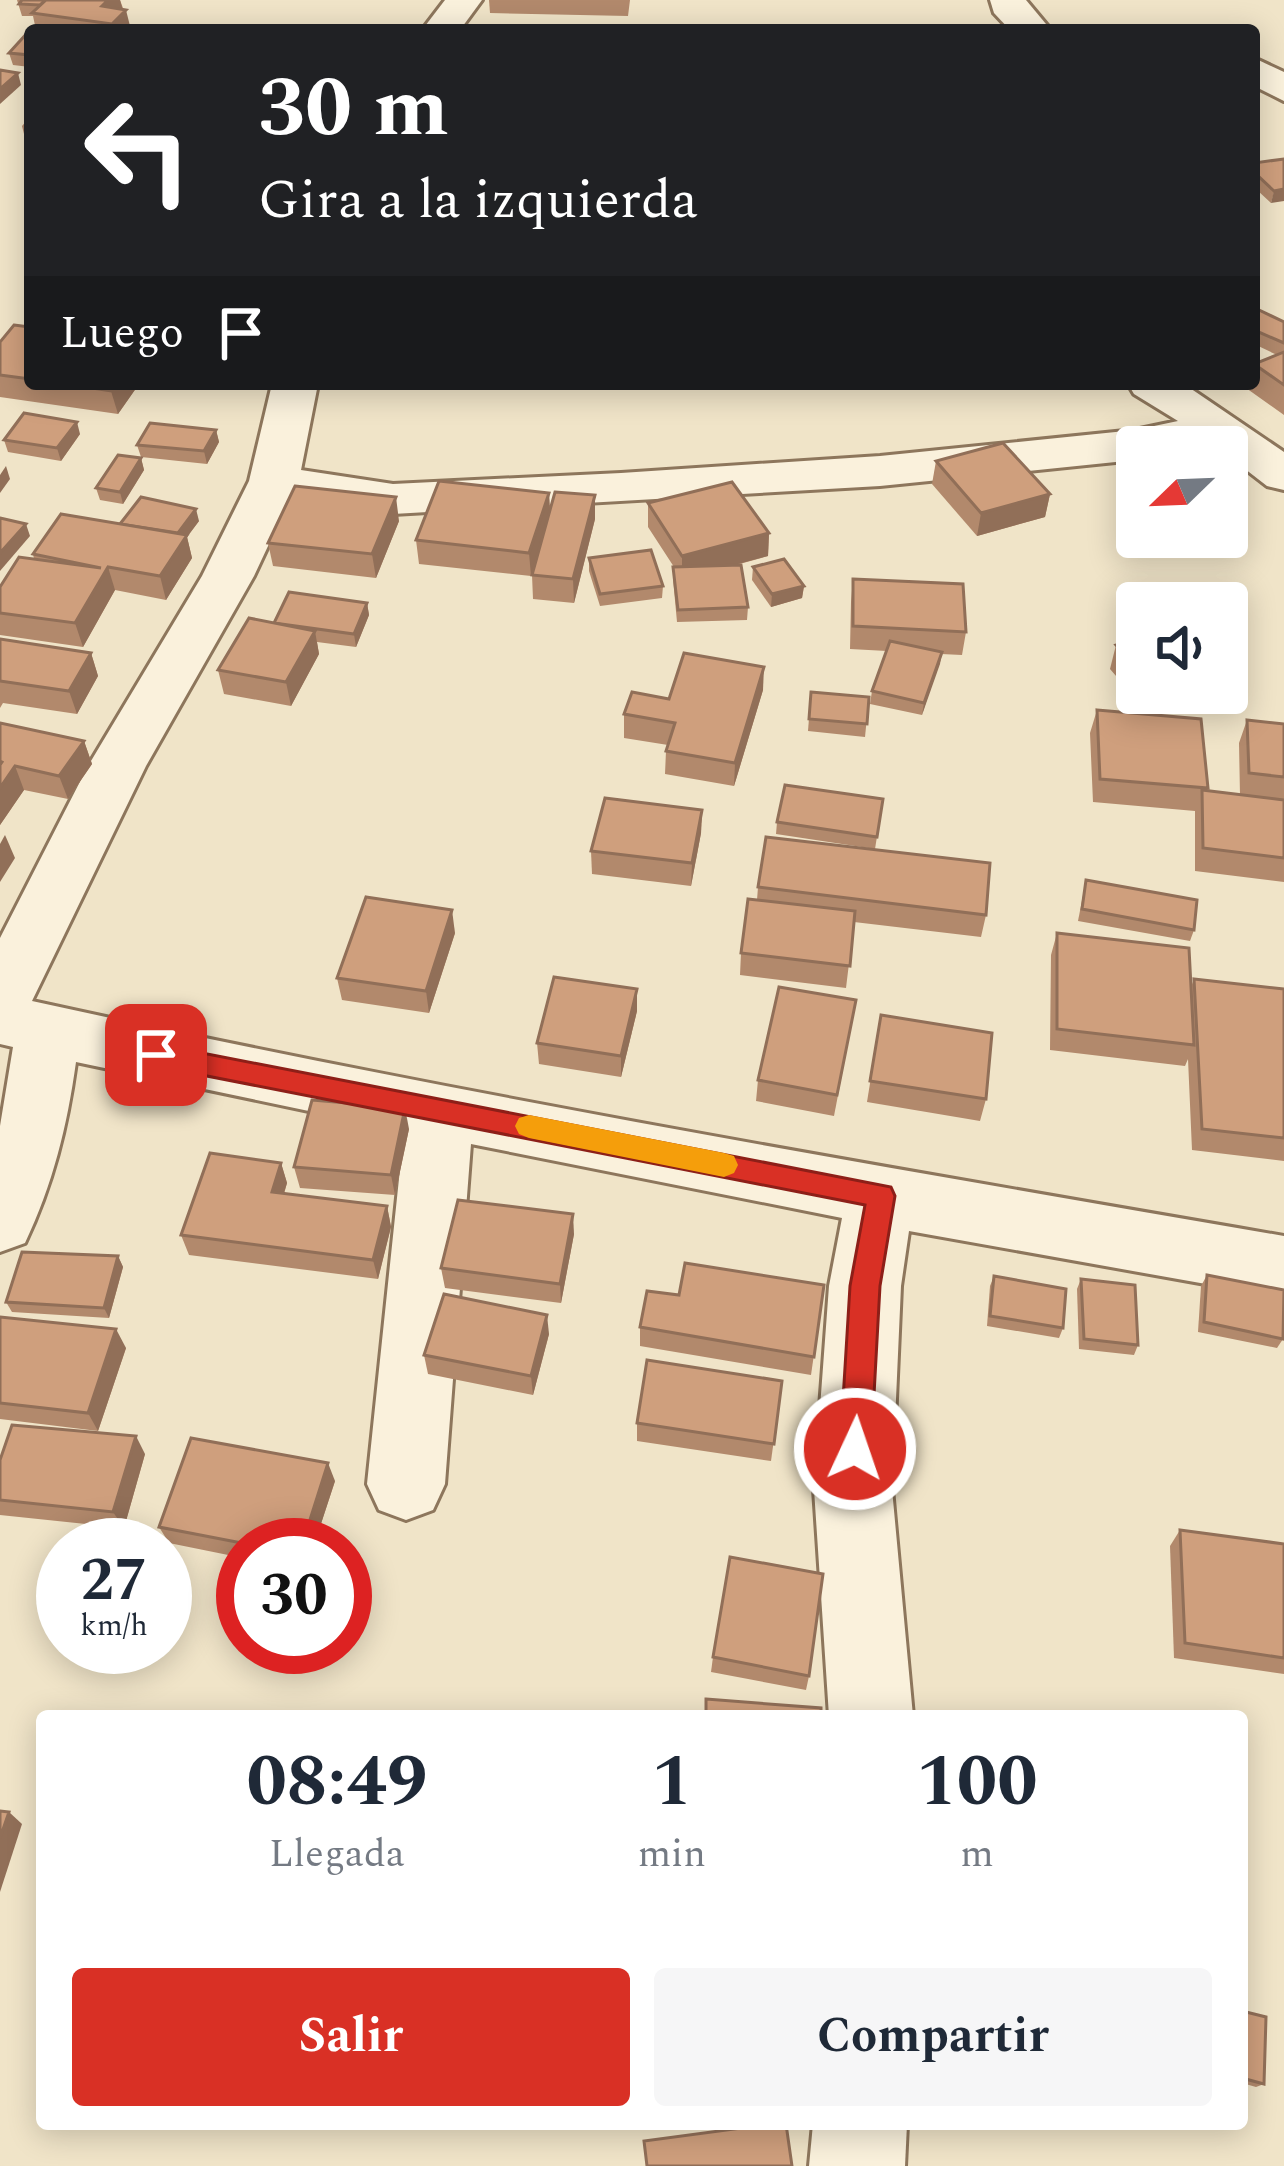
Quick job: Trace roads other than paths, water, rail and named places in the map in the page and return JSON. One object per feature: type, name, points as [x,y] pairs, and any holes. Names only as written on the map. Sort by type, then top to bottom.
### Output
[{"type":"street","points":[[446,24],[464,0]]},
{"type":"street","points":[[1008,0],[1012,13],[1025,24]]},
{"type":"street","points":[[0,1222],[31,1143],[16,1017],[117,766],[228,576],[274,481],[294,390]]},
{"type":"street","points":[[1161,390],[1219,426]]},
{"type":"street","points":[[274,481],[393,499],[880,471],[1116,447]]},
{"type":"street","points":[[1248,448],[1284,475]]},
{"type":"street","points":[[16,1017],[440,1109],[880,1196],[1284,1267]]},
{"type":"street","points":[[406,1484],[440,1109]]},
{"type":"street","points":[[871,1710],[853,1489],[865,1286],[880,1196]]},
{"type":"street","points":[[857,2166],[860,2130]]}]
